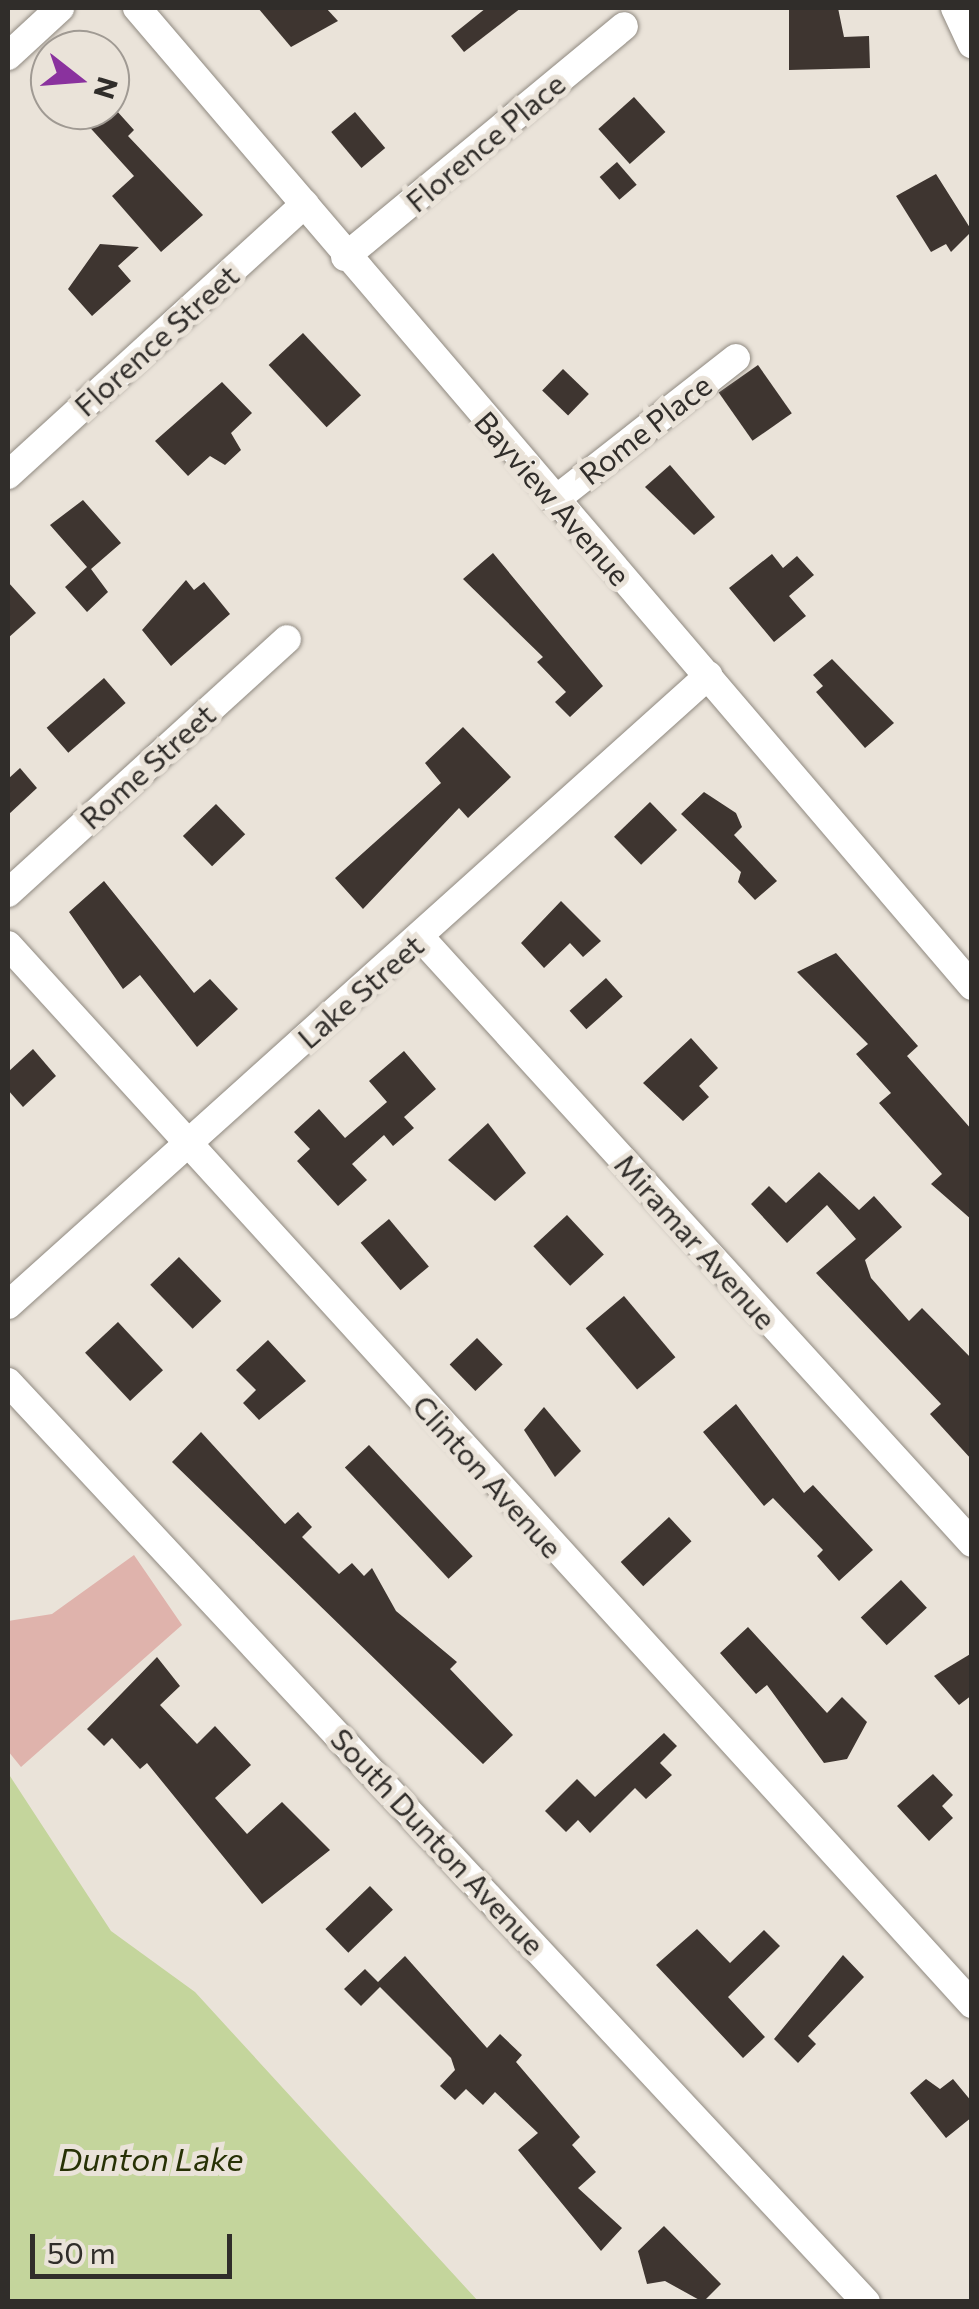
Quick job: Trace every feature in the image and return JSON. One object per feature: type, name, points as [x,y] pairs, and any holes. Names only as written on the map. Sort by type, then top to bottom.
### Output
[{"type":"street","points":[[8,56],[60,8]]},
{"type":"street","name":"Bayview Avenue","points":[[137,8],[305,204],[345,258],[709,675],[972,986]]},
{"type":"street","points":[[955,8],[972,44]]},
{"type":"street","name":"Florence Place","points":[[345,258],[624,26]]},
{"type":"street","name":"Florence Street","points":[[8,474],[305,204]]},
{"type":"street","name":"Rome Place","points":[[555,500],[736,358]]},
{"type":"street","name":"Rome Street","points":[[8,892],[287,639]]},
{"type":"street","name":"Lake Street","points":[[8,1306],[709,675]]},
{"type":"street","name":"Miramar Avenue","points":[[421,938],[972,1543]]},
{"type":"street","name":"Clinton Avenue","points":[[8,945],[184,1144],[972,2004]]},
{"type":"street","name":"South Dunton Avenue","points":[[8,1382],[866,2302]]},
{"type":"shaded area","points":[[134,1555],[182,1625],[21,1767],[8,1751],[8,1621],[52,1614]]},
{"type":"water","name":"Dunton Lake","points":[[8,1773],[111,1931],[195,1992],[478,2301],[8,2301]]},
{"type":"building","points":[[258,8],[326,8],[338,21],[291,47]]},
{"type":"building","points":[[486,8],[521,8],[464,52],[451,36]]},
{"type":"building","points":[[789,8],[838,8],[844,37],[869,36],[870,68],[789,70]]},
{"type":"building","points":[[634,97],[665,132],[630,164],[598,129]]},
{"type":"building","points":[[355,112],[385,148],[361,168],[331,132]]},
{"type":"building","points":[[130,126],[134,130],[128,136],[203,215],[161,252],[112,196],[134,176],[92,130],[130,130]]},
{"type":"building","points":[[617,162],[637,185],[619,200],[600,177]]},
{"type":"building","points":[[936,174],[972,231],[951,252],[946,244],[931,252],[896,196]]},
{"type":"building","points":[[100,244],[139,247],[118,266],[131,281],[92,316],[68,289]]},
{"type":"building","points":[[303,333],[361,395],[327,427],[269,365]]},
{"type":"building","points":[[758,365],[792,413],[753,441],[719,393]]},
{"type":"building","points":[[563,369],[589,394],[568,416],[542,391]]},
{"type":"building","points":[[222,382],[252,413],[231,433],[241,450],[225,465],[210,456],[188,476],[155,441]]},
{"type":"building","points":[[670,465],[715,517],[694,535],[645,487]]},
{"type":"building","points":[[83,500],[121,543],[91,569],[108,592],[87,612],[65,587],[87,567],[50,525]]},
{"type":"building","points":[[493,553],[603,686],[570,717],[555,702],[566,692],[537,662],[543,657],[463,579]]},
{"type":"building","points":[[772,554],[783,568],[797,556],[814,575],[789,596],[806,616],[774,642],[729,588]]},
{"type":"building","points":[[186,580],[194,590],[204,582],[230,614],[171,666],[142,630]]},
{"type":"building","points":[[8,582],[36,613],[8,638]]},
{"type":"building","points":[[832,659],[894,723],[865,748],[816,692],[823,686],[813,675]]},
{"type":"building","points":[[104,678],[126,703],[68,753],[47,728]]},
{"type":"building","points":[[463,727],[511,777],[468,818],[459,808],[363,909],[335,878],[441,783],[425,763]]},
{"type":"building","points":[[20,768],[37,788],[8,815],[8,779]]},
{"type":"building","points":[[704,792],[736,813],[742,827],[734,835],[777,881],[755,900],[738,882],[741,872],[681,814]]},
{"type":"building","points":[[650,802],[677,830],[641,865],[614,837]]},
{"type":"building","points":[[216,804],[245,834],[212,866],[183,836]]},
{"type":"building","points":[[104,881],[194,993],[210,979],[238,1009],[197,1047],[140,975],[123,989],[69,912]]},
{"type":"building","points":[[561,901],[601,941],[583,957],[570,943],[544,968],[521,943]]},
{"type":"building","points":[[836,953],[918,1046],[907,1056],[972,1130],[972,1220],[931,1184],[942,1174],[879,1103],[891,1093],[856,1054],[868,1044],[797,972]]},
{"type":"building","points":[[606,978],[623,997],[586,1029],[570,1011]]},
{"type":"building","points":[[691,1038],[718,1068],[699,1086],[709,1097],[683,1121],[643,1083]]},
{"type":"building","points":[[33,1049],[56,1076],[23,1107],[8,1090],[8,1072]]},
{"type":"building","points":[[404,1051],[436,1089],[404,1117],[414,1128],[393,1146],[384,1135],[352,1164],[367,1180],[338,1206],[297,1161],[310,1149],[294,1132],[319,1109],[345,1138],[387,1102],[369,1081]]},
{"type":"building","points":[[488,1123],[526,1173],[495,1201],[448,1160]]},
{"type":"building","points":[[819,1172],[859,1210],[874,1196],[902,1227],[865,1260],[871,1278],[909,1321],[922,1308],[972,1359],[972,1460],[930,1414],[941,1404],[816,1273],[856,1239],[827,1205],[787,1243],[751,1204],[769,1186],[786,1203]]},
{"type":"building","points":[[567,1215],[604,1254],[570,1286],[533,1246]]},
{"type":"building","points":[[389,1219],[429,1266],[401,1290],[361,1243]]},
{"type":"building","points":[[179,1257],[221,1301],[193,1329],[150,1285]]},
{"type":"building","points":[[624,1296],[675,1357],[637,1389],[586,1328]]},
{"type":"building","points":[[118,1322],[163,1370],[130,1401],[85,1353]]},
{"type":"building","points":[[477,1338],[503,1365],[475,1391],[450,1364]]},
{"type":"building","points":[[268,1340],[306,1381],[259,1420],[243,1403],[256,1390],[236,1370]]},
{"type":"building","points":[[736,1404],[804,1493],[813,1485],[873,1550],[839,1581],[817,1556],[823,1550],[773,1498],[764,1506],[703,1432]]},
{"type":"building","points":[[544,1407],[581,1451],[555,1477],[524,1430]]},
{"type":"building","points":[[201,1432],[285,1524],[298,1512],[312,1527],[302,1537],[339,1574],[352,1563],[364,1576],[372,1568],[396,1611],[457,1662],[450,1669],[513,1735],[483,1764],[172,1462]]},
{"type":"building","points":[[369,1445],[473,1556],[449,1579],[345,1468]]},
{"type":"building","points":[[669,1517],[692,1541],[643,1586],[621,1562]]},
{"type":"building","points":[[901,1580],[927,1608],[887,1645],[861,1618]]},
{"type":"building","points":[[748,1627],[827,1713],[842,1697],[867,1722],[847,1759],[824,1763],[767,1685],[756,1694],[720,1653]]},
{"type":"building","points":[[972,1653],[972,1695],[959,1705],[934,1676]]},
{"type":"building","points":[[157,1657],[180,1686],[160,1705],[197,1744],[215,1726],[251,1765],[215,1798],[247,1834],[282,1802],[330,1850],[262,1904],[147,1763],[140,1769],[112,1738],[104,1746],[87,1729]]},
{"type":"building","points":[[664,1733],[677,1746],[660,1763],[672,1775],[646,1799],[635,1788],[590,1833],[578,1820],[566,1832],[545,1811],[577,1779],[595,1797]]},
{"type":"building","points":[[933,1774],[953,1795],[942,1806],[953,1818],[929,1841],[897,1806]]},
{"type":"building","points":[[370,1886],[393,1910],[348,1953],[325,1929]]},
{"type":"building","points":[[697,1929],[730,1963],[764,1930],[780,1946],[728,1997],[765,2037],[743,2058],[656,1965]]},
{"type":"building","points":[[843,1955],[864,1977],[808,2036],[816,2044],[798,2063],[774,2039]]},
{"type":"building","points":[[405,1956],[487,2048],[500,2034],[522,2055],[516,2062],[580,2137],[572,2145],[596,2172],[578,2188],[622,2228],[601,2251],[518,2150],[538,2133],[495,2092],[483,2105],[466,2089],[455,2100],[440,2086],[455,2070],[451,2058],[380,1987],[361,2006],[344,1989],[365,1969],[378,1982]]},
{"type":"building","points":[[926,2079],[940,2089],[953,2079],[972,2102],[972,2117],[946,2138],[910,2093]]},
{"type":"building","points":[[664,2226],[721,2284],[703,2302],[665,2281],[647,2284],[638,2251]]}]
